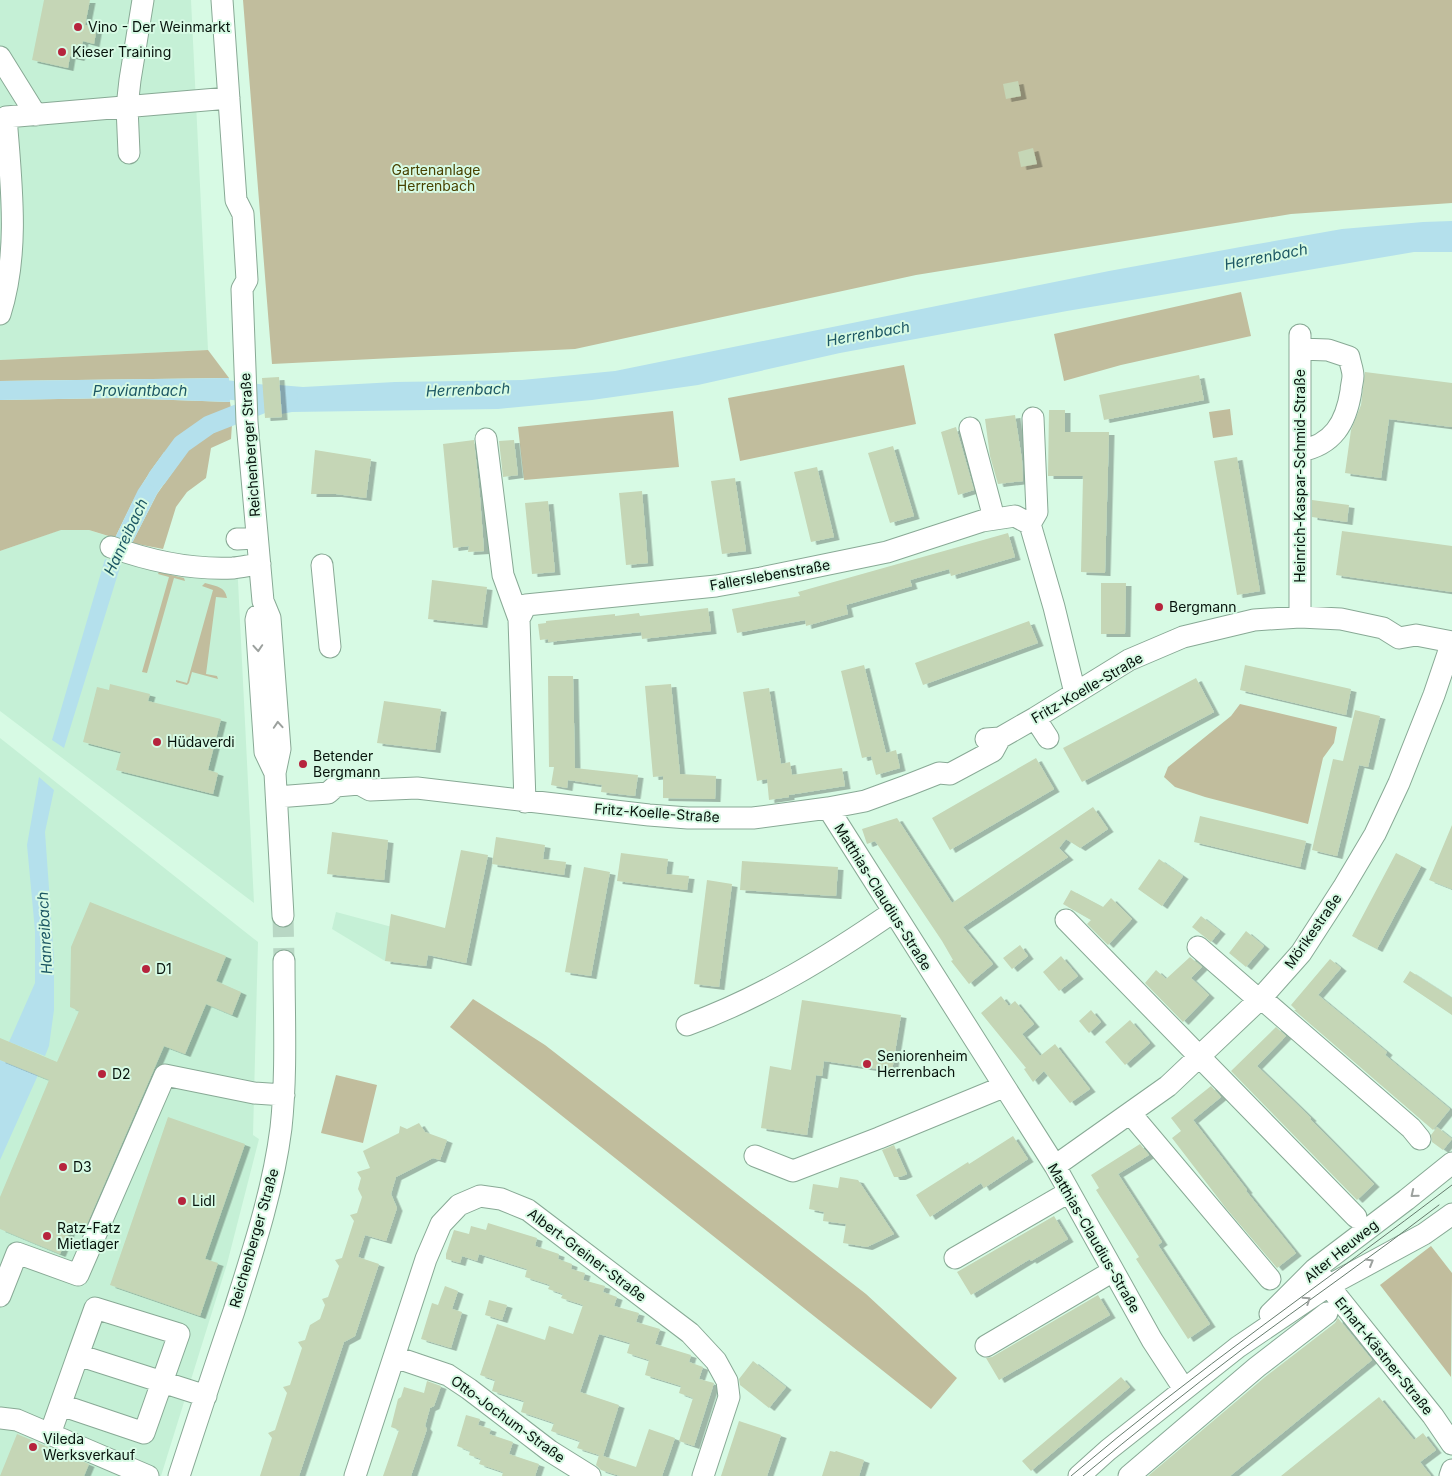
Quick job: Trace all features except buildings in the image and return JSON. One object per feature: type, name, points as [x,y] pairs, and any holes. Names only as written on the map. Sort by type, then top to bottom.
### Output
[{"type":"street","points":[[129,153],[127,107],[132,61],[143,0]]},
{"type":"street","name":"Reichenberger Straße","points":[[222,0],[236,200],[243,214],[247,280],[242,289],[247,422],[247,538],[260,564],[263,601],[256,620],[262,721],[265,752],[275,773],[283,916]]},
{"type":"street","points":[[0,57],[36,115]]},
{"type":"street","points":[[0,314],[6,294],[12,247],[6,118],[229,98]]},
{"type":"street","name":"Heinrich-Kaspar-Schmid-Straße","points":[[1300,451],[1326,442],[1336,433],[1349,403],[1353,376],[1348,357],[1300,342],[1300,451],[1300,617]]},
{"type":"street","points":[[1033,418],[1037,512],[1030,524],[1054,607],[1075,692]]},
{"type":"street","points":[[970,428],[994,518]]},
{"type":"street","points":[[486,439],[503,575],[519,619],[525,802]]},
{"type":"street","name":"Fallerslebenstraße","points":[[519,619],[526,605],[716,586],[761,578],[887,552],[994,518],[1015,516],[1030,524]]},
{"type":"street","points":[[119,550],[152,560],[198,567],[235,568],[260,564]]},
{"type":"street","points":[[322,565],[330,647]]},
{"type":"street","name":"Fritz-Koelle-Straße","points":[[277,796],[328,793],[337,798],[361,797],[370,790],[417,788],[525,802],[688,818],[753,818],[828,808],[865,800],[906,786],[939,772],[944,761],[986,739],[1000,738],[1129,660],[1184,637],[1254,620],[1300,617],[1341,619],[1383,628],[1399,638],[1416,635],[1452,642]]},
{"type":"street","name":"Mörikestraße","points":[[1055,1166],[1168,1086],[1200,1058],[1261,998],[1301,953],[1375,834],[1406,765],[1434,695],[1452,642]]},
{"type":"street","points":[[1035,718],[1048,738]]},
{"type":"street","name":"Matthias-Claudius-Straße","points":[[828,808],[1003,1087],[1055,1166],[1152,1340],[1184,1389]]},
{"type":"street","points":[[687,1025],[756,996],[851,942],[893,912]]},
{"type":"street","points":[[1066,920],[1356,1217]]},
{"type":"street","points":[[1198,946],[1411,1128],[1420,1139]]},
{"type":"street","name":"Reichenberger Straße","points":[[179,1476],[266,1204],[275,1165],[284,1095],[286,1043],[284,961]]},
{"type":"street","points":[[0,1296],[17,1253],[78,1275],[165,1075],[254,1093],[284,1095]]},
{"type":"street","points":[[755,1156],[793,1171],[1003,1087]]},
{"type":"street","points":[[1130,1113],[1270,1280]]},
{"type":"street","name":"Alter Heuweg","points":[[1238,1347],[1315,1269],[1452,1163]]},
{"type":"street","points":[[955,1258],[1068,1192]]},
{"type":"street","name":"Albert-Greiner-Straße","points":[[355,1476],[426,1260],[441,1224],[459,1205],[480,1196],[501,1199],[528,1210],[690,1333],[716,1361],[727,1381],[729,1397],[703,1476]]},
{"type":"street","name":"Alter Heuweg","points":[[1079,1476],[1108,1450],[1238,1347],[1328,1286],[1424,1234],[1452,1214]]},
{"type":"street","name":"Erhart-Kästner-Straße","points":[[1315,1269],[1433,1416],[1452,1444]]},
{"type":"street","points":[[986,1346],[1114,1271]]},
{"type":"street","points":[[50,1434],[95,1308],[178,1334],[144,1432],[61,1405]]},
{"type":"street","name":"Erhart-Kästner-Straße","points":[[1129,1476],[1257,1367],[1327,1313]]},
{"type":"street","points":[[1238,1347],[1257,1367]]},
{"type":"street","points":[[78,1355],[206,1396]]},
{"type":"street","name":"Otto-Jochum-Straße","points":[[395,1356],[448,1375],[469,1388],[550,1451],[590,1476]]},
{"type":"street","points":[[0,1418],[18,1420],[148,1476]]},
{"type":"street","points":[[1450,1476],[1452,1470]]},
{"type":"shaded area","points":[[0,0],[191,0],[208,350],[0,360]]},
{"type":"shaded area","points":[[60,530],[89,530],[181,560],[237,561],[254,903],[0,711],[0,551]]},
{"type":"shaded area","points":[[0,738],[258,942],[253,1135],[259,1139],[227,1264],[161,1476],[0,1476]]},
{"type":"shaded area","points":[[336,912],[422,935],[385,961],[332,929]]},
{"type":"green space","name":"Gartenanlage Herrenbach","points":[[243,0],[1452,0],[1452,203],[1291,214],[916,275],[575,349],[272,364]]},
{"type":"green space","points":[[1241,292],[1251,336],[1121,365],[1064,381],[1054,334]]},
{"type":"green space","points":[[208,350],[229,378],[0,381],[0,360]]},
{"type":"green space","points":[[904,365],[916,424],[740,461],[728,398]]},
{"type":"green space","points":[[117,398],[230,402],[231,409],[209,417],[174,442],[141,487],[115,538],[89,530],[61,530],[0,551],[0,400]]},
{"type":"green space","points":[[1230,409],[1233,435],[1213,438],[1209,412]]},
{"type":"green space","points":[[673,411],[679,467],[524,480],[518,427]]},
{"type":"green space","points":[[232,424],[231,439],[211,448],[206,478],[187,492],[176,507],[163,549],[132,543],[157,494],[189,449],[207,436]]},
{"type":"green space","points":[[159,572],[184,578],[185,581],[174,578],[147,673],[142,672],[169,577],[158,574]]},
{"type":"green space","points":[[205,583],[222,589],[227,598],[216,597],[206,674],[217,676],[218,679],[192,672],[187,685],[176,682],[176,680],[187,683],[213,590],[202,586]]},
{"type":"green space","points":[[1240,704],[1337,727],[1334,743],[1323,758],[1308,824],[1205,797],[1175,787],[1164,777],[1168,767],[1231,716]]},
{"type":"green space","points":[[473,999],[545,1045],[866,1294],[957,1378],[931,1409],[450,1027]]},
{"type":"green space","points":[[336,1075],[377,1085],[363,1143],[321,1133]]},
{"type":"green space","points":[[1431,1246],[1452,1273],[1451,1377],[1380,1285]]},
{"type":"water","name":"Herrenbach","points":[[1452,221],[1452,252],[1414,252],[1067,311],[840,353],[698,385],[592,400],[498,409],[292,412],[281,414],[279,385],[303,387],[395,382],[522,380],[615,371],[1109,271],[1246,246],[1342,229]]},
{"type":"water","points":[[229,378],[230,402],[117,398],[0,400],[0,381]]},
{"type":"water","points":[[231,409],[232,424],[207,436],[189,449],[175,440],[207,417]]},
{"type":"water","points":[[164,452],[178,462],[157,494],[132,543],[115,538],[138,490]]},
{"type":"water","points":[[105,559],[121,564],[64,748],[52,740]]},
{"type":"water","points":[[39,777],[54,790],[45,832],[54,958],[54,1010],[49,1046],[45,1056],[9,1042],[35,983],[35,931],[27,845]]},
{"type":"water","points":[[0,1060],[38,1075],[0,1160]]},
{"type":"waterway","name":"Proviantbach","points":[[204,390],[229,390],[288,397]]},
{"type":"waterway","name":"Hanreibach","points":[[157,478],[182,444],[209,425],[260,405]]},
{"type":"tunnel","points":[[283,916],[284,961]]},
{"type":"tram line","points":[[1071,1476],[1164,1400],[1452,1185]]},
{"type":"tram line","points":[[1083,1476],[1220,1366],[1439,1205]]},
{"type":"place","name":"Vino - Der Weinmarkt","points":[[78,27]]},
{"type":"place","name":"Kieser Training","points":[[62,52]]},
{"type":"place","name":"Bergmann","points":[[1159,607]]},
{"type":"place","name":"Hüdaverdi","points":[[157,742]]},
{"type":"place","name":"Betender Bergmann","points":[[303,764]]},
{"type":"place","name":"D1","points":[[146,969]]},
{"type":"place","name":"Seniorenheim Herrenbach","points":[[867,1064]]},
{"type":"place","name":"D2","points":[[102,1074]]},
{"type":"place","name":"D3","points":[[63,1167]]},
{"type":"place","name":"Lidl","points":[[182,1201]]},
{"type":"place","name":"Ratz-Fatz Mietlager","points":[[47,1236]]},
{"type":"place","name":"Vileda Werksverkauf","points":[[33,1447]]}]
